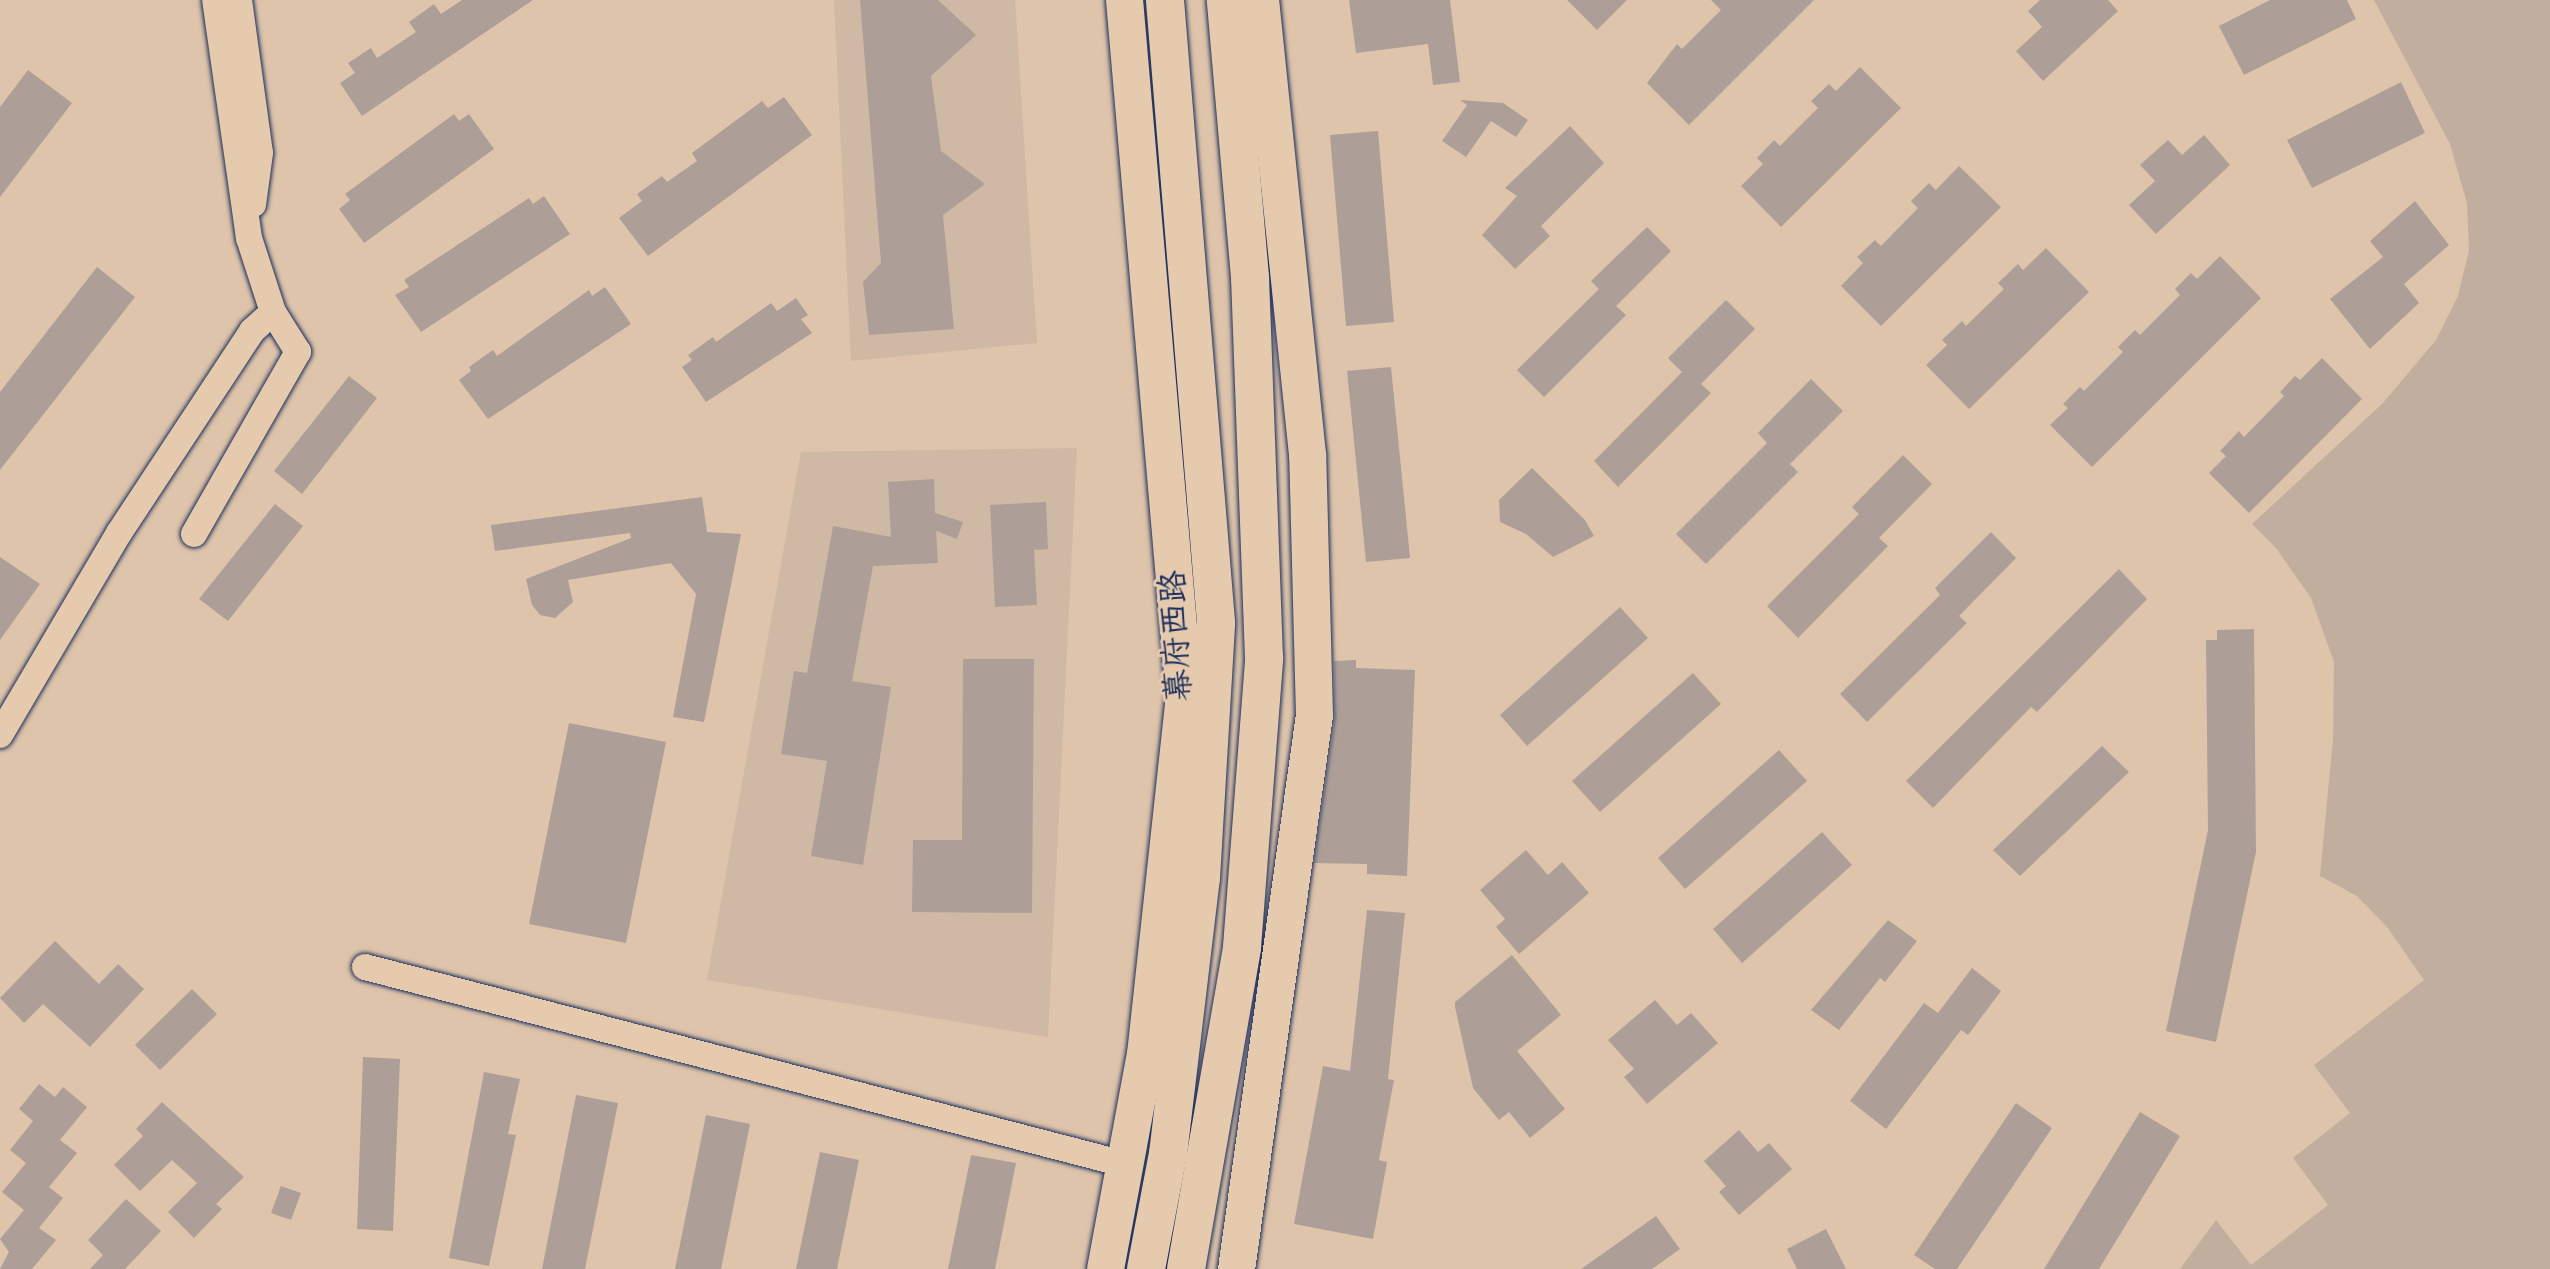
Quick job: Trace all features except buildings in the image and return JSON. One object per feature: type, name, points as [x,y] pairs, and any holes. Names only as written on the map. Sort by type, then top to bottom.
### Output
[{"type":"highway","name":"幕府西路","points":[[1146,1269],[1168,1154],[1201,878],[1216,622],[1166,0]]},
{"type":"highway","points":[[1186,1269],[1242,947],[1264,658],[1250,277],[1226,0]]},
{"type":"main road","name":"幕府西路","points":[[1105,1269],[1145,1054],[1184,695],[1124,0]]},
{"type":"main road","points":[[1236,1269],[1314,715],[1307,454],[1260,0]]},
{"type":"street","points":[[194,534],[298,352],[273,312],[249,238],[215,0]]},
{"type":"street","points":[[239,0],[260,153],[249,238]]},
{"type":"street","points":[[0,735],[119,533],[252,331],[273,312]]},
{"type":"street","points":[[365,967],[1125,1164]]},
{"type":"shaded area","points":[[834,0],[1015,0],[1037,343],[851,361]]},
{"type":"shaded area","points":[[2374,0],[2550,0],[2550,1269],[2180,1269],[2216,1220],[2251,1265],[2328,1205],[2293,1158],[2350,1113],[2314,1065],[2424,980],[2387,927],[2357,896],[2320,876],[2333,739],[2334,662],[2311,598],[2276,548],[2252,524],[2383,403],[2436,340],[2458,296],[2469,250],[2467,203],[2450,144]]},
{"type":"shaded area","points":[[1077,448],[1048,1037],[707,980],[801,452]]}]
